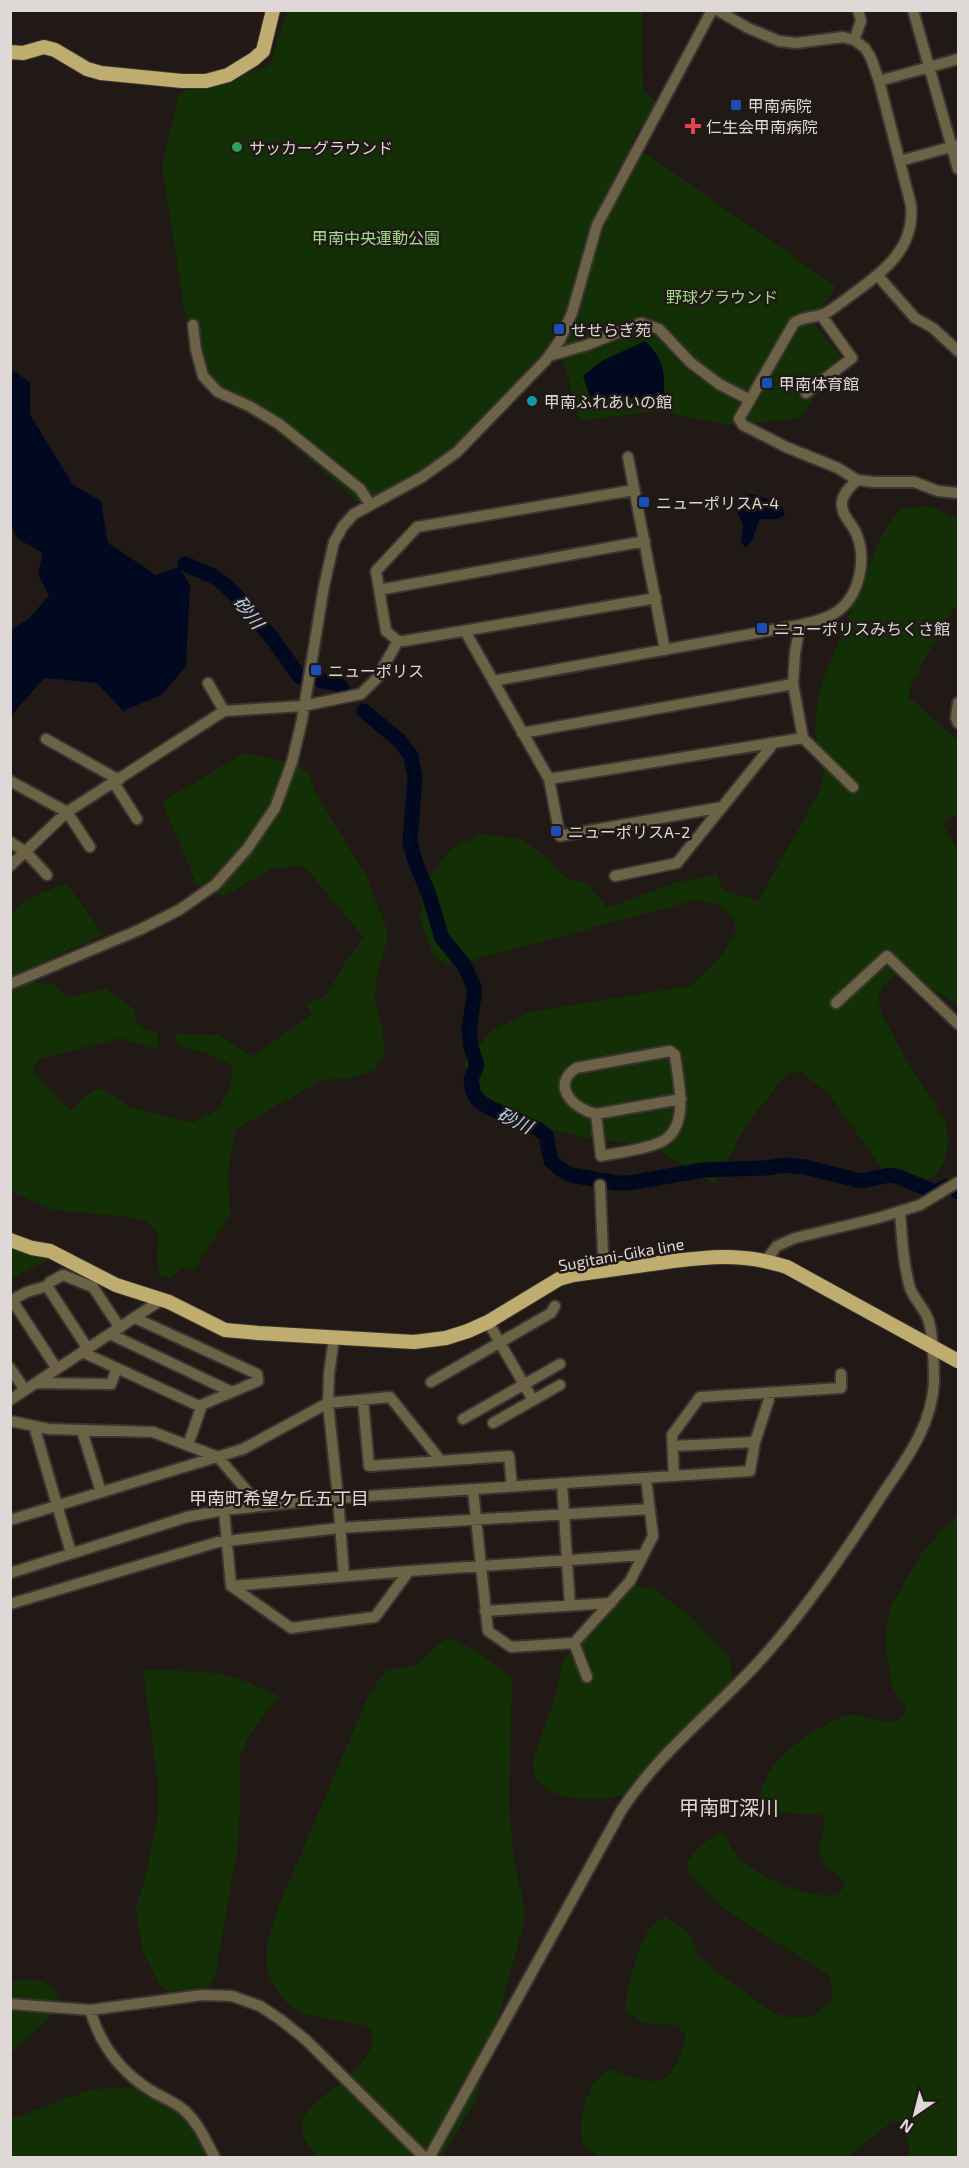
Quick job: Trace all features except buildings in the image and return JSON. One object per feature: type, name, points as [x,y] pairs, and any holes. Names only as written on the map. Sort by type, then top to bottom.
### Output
[{"type":"main road","points":[[10,52],[23,53],[44,47],[55,50],[87,69],[101,73],[182,81],[206,81],[228,75],[243,67],[263,51],[273,10]]},
{"type":"main road","name":"Sugitani-Gika line","points":[[10,1240],[32,1248],[50,1251],[116,1285],[169,1302],[225,1330],[414,1342],[468,1331],[488,1322],[559,1279],[693,1258],[726,1256],[766,1260],[810,1279],[958,1361]]},
{"type":"street","points":[[10,984],[140,930],[179,910],[215,885],[247,849],[275,808],[292,762],[334,542],[343,526],[354,514],[422,477],[457,452],[548,356],[560,340],[572,313],[597,225],[714,10],[779,41],[796,43],[843,37],[854,40],[865,48],[879,81],[911,205],[912,220],[907,240],[892,262],[878,276],[821,315],[802,317],[794,323],[739,419],[743,424],[786,447],[838,468],[857,480],[914,482],[938,491],[958,493]]},
{"type":"street","points":[[854,40],[861,21],[858,10]]},
{"type":"street","points":[[913,10],[929,68],[955,146],[958,169]]},
{"type":"street","points":[[879,81],[958,59]]},
{"type":"street","points":[[900,161],[955,146]]},
{"type":"street","points":[[878,276],[915,318],[933,328],[958,351]]},
{"type":"street","points":[[806,393],[852,358],[821,315]]},
{"type":"street","points":[[548,356],[587,345],[640,322],[658,329],[690,362],[719,384],[750,400]]},
{"type":"street","points":[[193,325],[196,350],[203,376],[218,392],[251,407],[279,424],[360,489],[370,504]]},
{"type":"street","points":[[628,457],[665,651]]},
{"type":"street","points":[[493,681],[800,625],[821,620],[835,613],[846,604],[853,593],[860,573],[862,557],[855,531],[842,511],[842,500],[847,490],[857,480]]},
{"type":"street","points":[[634,490],[417,527],[376,571],[386,631],[398,641],[656,598]]},
{"type":"street","points":[[379,590],[645,541]]},
{"type":"street","points":[[800,625],[793,684],[803,738],[854,788]]},
{"type":"street","points":[[465,631],[549,779],[560,836],[722,807]]},
{"type":"street","points":[[10,866],[67,812],[224,711],[303,706],[361,694],[378,678],[398,641]]},
{"type":"street","points":[[208,683],[224,711]]},
{"type":"street","points":[[522,733],[793,684]]},
{"type":"street","points":[[958,703],[956,718],[958,723]]},
{"type":"street","points":[[549,779],[803,738]]},
{"type":"street","points":[[46,739],[116,781],[137,819]]},
{"type":"street","points":[[615,876],[677,863],[773,744]]},
{"type":"street","points":[[10,781],[67,812],[90,847]]},
{"type":"street","points":[[10,842],[26,852],[47,875]]},
{"type":"street","points":[[836,1003],[887,956],[958,1024]]},
{"type":"street","points":[[596,1114],[601,1156],[660,1143],[669,1137],[679,1118],[681,1099],[675,1055],[670,1051],[576,1068],[567,1076],[566,1090],[572,1103],[596,1114],[681,1099]]},
{"type":"street","points":[[766,1260],[777,1246],[795,1238],[920,1205],[958,1182]]},
{"type":"street","points":[[600,1185],[603,1252],[608,1270]]},
{"type":"street","points":[[10,2004],[90,2010],[202,1995],[232,1996],[260,2006],[306,2040],[427,2157],[636,1787],[674,1745],[754,1667],[794,1621],[915,1445],[930,1412],[934,1382],[932,1346],[929,1320],[911,1290],[904,1258],[900,1211]]},
{"type":"street","points":[[57,1369],[11,1300],[46,1286],[63,1275],[93,1287],[120,1328]]},
{"type":"street","points":[[46,1286],[85,1350],[199,1407],[258,1380],[257,1374],[135,1318]]},
{"type":"street","points":[[10,1400],[161,1300]]},
{"type":"street","points":[[431,1382],[551,1313],[555,1306]]},
{"type":"street","points":[[488,1322],[533,1400]]},
{"type":"street","points":[[110,1334],[231,1392]]},
{"type":"street","points":[[334,1338],[328,1403],[344,1576]]},
{"type":"street","points":[[464,1419],[560,1364]]},
{"type":"street","points":[[10,1368],[25,1390]]},
{"type":"street","points":[[36,1383],[111,1384],[117,1368]]},
{"type":"street","points":[[674,1476],[672,1435],[700,1397],[840,1388],[841,1374]]},
{"type":"street","points":[[493,1424],[560,1385]]},
{"type":"street","points":[[10,1573],[188,1517],[224,1510],[338,1498],[750,1471],[755,1442],[771,1393]]},
{"type":"street","points":[[10,1506],[13,1519],[243,1449],[328,1403],[390,1397],[441,1461]]},
{"type":"street","points":[[363,1400],[369,1466],[509,1456],[512,1487]]},
{"type":"street","points":[[188,1445],[202,1405]]},
{"type":"street","points":[[10,1421],[49,1429],[153,1432],[218,1457],[260,1506]]},
{"type":"street","points":[[34,1426],[71,1553]]},
{"type":"street","points":[[82,1431],[101,1492]]},
{"type":"street","points":[[673,1446],[755,1442]]},
{"type":"street","points":[[473,1490],[488,1631],[511,1647],[574,1643],[630,1581],[653,1536],[646,1478]]},
{"type":"street","points":[[562,1483],[570,1606]]},
{"type":"street","points":[[10,1604],[228,1540],[339,1528],[650,1509]]},
{"type":"street","points":[[224,1510],[231,1586]]},
{"type":"street","points":[[231,1586],[409,1570],[643,1555]]},
{"type":"street","points":[[231,1586],[291,1628],[375,1617],[409,1570]]},
{"type":"street","points":[[485,1611],[611,1603]]},
{"type":"street","points":[[574,1643],[587,1677]]},
{"type":"street","points":[[90,2010],[96,2031],[115,2061],[147,2088],[183,2109],[195,2122],[215,2157]]},
{"type":"green space","name":"甲南中央運動公園","points":[[287,11],[642,11],[643,90],[656,102],[631,143],[835,286],[815,325],[840,356],[801,418],[732,425],[656,411],[580,421],[555,330],[549,349],[463,439],[414,477],[387,491],[357,501],[276,431],[222,400],[202,379],[184,307],[162,166],[180,92],[270,66]]},
{"type":"green space","points":[[930,506],[958,520],[958,601],[912,682],[908,696],[958,741],[958,815],[949,817],[943,825],[958,850],[958,1004],[905,974],[894,976],[884,985],[878,997],[881,1012],[903,1054],[944,1120],[949,1140],[945,1160],[936,1176],[911,1184],[893,1181],[887,1177],[829,1093],[799,1071],[786,1075],[746,1125],[715,1184],[660,1151],[632,1144],[581,1137],[510,1119],[482,1098],[467,1078],[465,1063],[492,1030],[530,1012],[690,986],[721,957],[736,931],[734,920],[729,913],[716,904],[696,900],[465,962],[445,964],[434,956],[420,920],[424,883],[452,848],[482,834],[521,839],[545,856],[565,877],[589,885],[607,908],[677,882],[717,875],[723,890],[758,901],[818,794],[824,776],[815,730],[821,685],[879,541],[888,524],[902,508]]},
{"type":"green space","points":[[244,753],[296,764],[308,772],[316,793],[366,876],[388,938],[376,978],[375,1000],[383,1033],[385,1055],[375,1070],[352,1078],[322,1080],[236,1129],[228,1171],[230,1215],[193,1271],[183,1267],[170,1279],[159,1275],[158,1233],[145,1220],[54,1210],[16,1194],[11,1189],[11,990],[32,982],[56,985],[67,998],[105,989],[134,1009],[137,1025],[157,1033],[158,1050],[120,1038],[39,1059],[33,1072],[71,1111],[87,1094],[100,1088],[131,1107],[191,1123],[217,1111],[230,1087],[233,1065],[177,1045],[175,1034],[218,1035],[252,1056],[312,1015],[306,1004],[327,995],[347,959],[364,938],[303,865],[271,869],[224,896],[197,885],[162,802]]},
{"type":"green space","points":[[66,883],[104,935],[11,976],[11,915],[25,900]]},
{"type":"green space","points":[[11,1246],[55,1257],[11,1278]]},
{"type":"green space","points":[[958,1510],[958,2157],[909,2157],[909,2145],[899,2121],[892,2122],[847,2157],[601,2157],[592,2152],[585,2146],[582,2137],[582,2115],[590,2092],[602,2074],[610,2069],[644,2080],[661,2080],[674,2068],[686,2037],[678,2028],[645,2023],[627,2013],[629,1983],[637,1956],[646,1935],[659,1920],[665,1917],[684,1929],[704,1962],[773,2013],[787,2017],[812,2017],[830,2000],[833,1990],[829,1976],[722,1907],[689,1874],[688,1861],[708,1840],[723,1833],[738,1857],[769,1878],[797,1889],[822,1895],[835,1894],[842,1889],[846,1883],[826,1866],[818,1849],[825,1825],[822,1813],[768,1812],[758,1802],[759,1795],[779,1759],[822,1727],[849,1715],[889,1722],[902,1716],[906,1708],[892,1687],[885,1641],[890,1608],[922,1552],[954,1518]]},
{"type":"green space","points":[[627,1583],[653,1589],[687,1613],[728,1655],[733,1678],[725,1700],[632,1792],[600,1799],[576,1798],[554,1793],[540,1783],[532,1764],[557,1691],[563,1662],[596,1610],[611,1593]]},
{"type":"green space","points":[[451,1639],[477,1651],[512,1678],[509,1805],[514,1860],[525,1919],[476,2100],[442,2157],[316,2157],[302,2133],[302,2120],[310,2109],[363,2061],[371,2047],[372,2030],[365,2025],[302,2014],[288,2005],[278,1992],[268,1971],[268,1942],[277,1910],[375,1684],[388,1671],[413,1666],[439,1643]]},
{"type":"green space","points":[[143,1669],[216,1673],[249,1682],[278,1696],[248,1738],[240,1756],[237,1852],[215,1975],[207,1992],[193,1999],[172,1994],[159,1984],[144,1954],[139,1931],[136,1907],[144,1883],[158,1815],[158,1785]]},
{"type":"green space","points":[[31,1980],[50,1986],[59,2002],[54,2013],[11,2053],[11,1981]]},
{"type":"green space","points":[[150,2087],[175,2104],[220,2157],[11,2157],[10,2119],[93,2089]]},
{"type":"water","points":[[645,341],[661,362],[664,376],[664,402],[620,397],[592,402],[583,376],[602,361]]},
{"type":"water","points":[[15,371],[30,383],[30,414],[73,485],[101,501],[108,543],[156,575],[179,567],[190,585],[186,667],[161,695],[123,711],[97,683],[44,678],[11,716],[11,630],[28,619],[49,596],[38,574],[43,553],[18,539],[11,525],[10,374]]},
{"type":"water","points":[[746,494],[775,502],[785,514],[776,519],[759,520],[752,541],[746,548],[741,542],[743,524],[736,511]]},
{"type":"waterway","name":"砂川","points":[[185,564],[215,577],[233,592],[272,638],[300,677]]},
{"type":"waterway","name":"砂川","points":[[322,681],[337,683],[342,688]]},
{"type":"waterway","name":"砂川","points":[[364,711],[399,740],[411,756],[415,777],[410,842],[415,861],[429,895],[442,938],[464,965],[475,989],[469,1029],[471,1047],[477,1065],[471,1079],[473,1092],[477,1099],[488,1107],[538,1129],[546,1135],[551,1161],[560,1169],[571,1175],[629,1183],[703,1170],[766,1168],[785,1165],[805,1167],[861,1181],[890,1175],[935,1192],[948,1186]]},
{"type":"place","name":"甲南病院","points":[[736,105]]},
{"type":"place","name":"仁生会甲南病院","points":[[693,126]]},
{"type":"place","name":"サッカーグラウンド","points":[[237,147]]},
{"type":"place","name":"せせらぎ苑","points":[[559,329]]},
{"type":"place","name":"甲南体育館","points":[[767,383]]},
{"type":"place","name":"甲南ふれあいの館","points":[[532,401]]},
{"type":"place","name":"ニューポリスA-4","points":[[644,502]]},
{"type":"place","name":"ニューポリスみちくさ館","points":[[762,628]]},
{"type":"place","name":"ニューポリス","points":[[316,670]]},
{"type":"place","name":"ニューポリスA-2","points":[[556,831]]},
{"type":"district","name":"甲南町希望ケ丘五丁目","points":[[279,1498]]},
{"type":"district","name":"甲南町深川","points":[[729,1807]]},
{"type":"park label","name":"野球グラウンド","points":[[722,296]]}]
